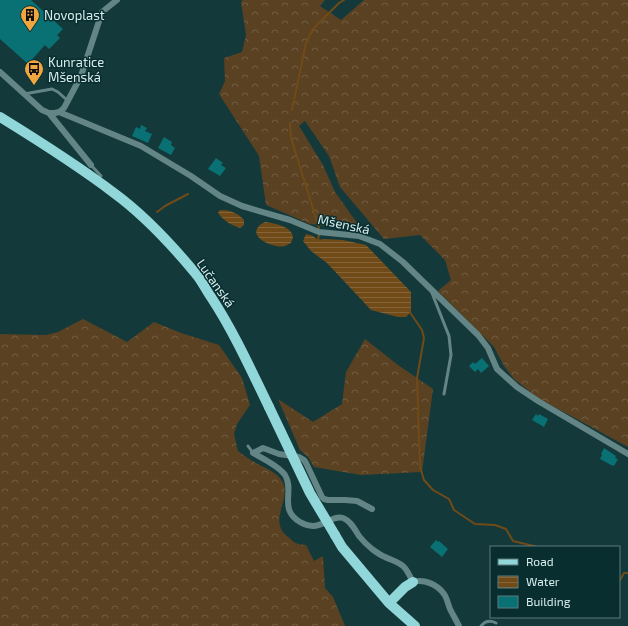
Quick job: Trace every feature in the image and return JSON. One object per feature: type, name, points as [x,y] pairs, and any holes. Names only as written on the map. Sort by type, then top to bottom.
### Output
[{"type":"main road","name":"Lučanská","points":[[0,117],[55,152],[114,193],[148,223],[197,275],[224,317],[246,359],[310,493],[342,547],[389,603],[415,626]]},
{"type":"main road","points":[[389,603],[405,587],[413,582]]},
{"type":"street","points":[[59,112],[68,102],[81,76],[102,12],[117,0]]},
{"type":"street","points":[[0,72],[42,110],[49,113],[91,164]]},
{"type":"street","name":"Mšenská","points":[[49,113],[59,112],[141,146],[191,176],[220,196],[242,206],[290,220],[319,232],[359,236],[380,244],[403,262],[478,335],[488,348],[497,369],[517,387],[628,454]]},
{"type":"street","points":[[253,452],[263,448],[279,454],[299,457],[306,463],[322,497],[328,500],[357,502],[372,509]]},
{"type":"street","points":[[253,452],[284,474],[289,486],[288,504],[294,517],[301,522],[312,526],[318,526],[340,517],[349,521],[373,550],[383,557],[403,566],[407,570],[413,582],[424,582],[431,584],[444,593],[459,626]]},
{"type":"lane","points":[[24,94],[52,89],[58,92],[68,102]]},
{"type":"lane","points":[[91,164],[101,176]]},
{"type":"lane","points":[[431,289],[449,336],[450,355],[444,394]]},
{"type":"lane","points":[[248,446],[253,452]]},
{"type":"lane","points":[[481,626],[488,622],[496,623]]},
{"type":"green space","points":[[243,0],[325,0],[320,6],[341,20],[364,0],[628,0],[628,447],[538,398],[514,379],[504,366],[494,347],[438,291],[451,280],[445,260],[420,235],[384,239],[340,187],[329,156],[305,121],[299,126],[323,165],[335,192],[362,230],[310,224],[266,205],[259,156],[219,94],[225,81],[224,58],[242,52],[246,35],[241,2]]},
{"type":"green space","points":[[83,319],[127,342],[154,322],[181,333],[219,345],[242,378],[250,405],[237,424],[234,434],[238,451],[275,473],[281,479],[285,490],[279,517],[279,523],[282,530],[297,544],[306,545],[314,561],[323,556],[325,588],[333,597],[345,626],[0,626],[0,334],[46,335],[58,332]]},
{"type":"green space","points":[[365,339],[398,365],[433,389],[422,472],[361,475],[314,467],[308,457],[300,450],[278,399],[313,422],[342,404],[346,372]]},
{"type":"water","points":[[221,210],[231,211],[239,215],[244,220],[244,225],[240,228],[234,226],[218,213]]},
{"type":"water","points":[[265,222],[282,226],[289,230],[293,237],[291,243],[285,246],[275,246],[259,238],[257,229]]},
{"type":"water","points":[[306,234],[313,236],[318,240],[343,240],[366,245],[411,292],[411,312],[406,317],[398,317],[371,310],[327,263],[311,251],[303,241]]},
{"type":"building","name":"Novoplast","points":[[0,0],[31,0],[63,29],[57,35],[60,38],[49,49],[45,45],[28,64],[0,39]]},
{"type":"building","points":[[141,125],[147,128],[145,131],[152,134],[148,143],[132,136],[136,127],[140,129]]},
{"type":"building","points":[[164,137],[172,142],[171,145],[175,148],[171,155],[158,148]]},
{"type":"building","points":[[216,158],[223,163],[221,165],[226,168],[220,176],[208,169]]},
{"type":"building","points":[[482,358],[489,366],[481,373],[478,369],[475,372],[469,366],[473,362],[475,364]]},
{"type":"building","points":[[536,414],[548,419],[544,427],[532,420]]},
{"type":"building","points":[[604,448],[618,459],[614,466],[600,459]]},
{"type":"building","points":[[436,540],[448,549],[442,557],[430,547]]},
{"type":"waterway","points":[[292,110],[306,43],[313,29],[339,3],[344,0]]},
{"type":"waterway","points":[[290,123],[291,138],[319,228]]},
{"type":"waterway","points":[[157,212],[188,194]]},
{"type":"waterway","points":[[319,235],[318,240],[320,241]]},
{"type":"waterway","points":[[409,311],[422,330],[424,338],[417,378],[420,467],[424,480],[433,490],[449,499],[454,510],[475,524],[495,525],[506,529],[513,541],[534,546]]},
{"type":"waterway","points":[[620,580],[624,573],[628,573]]},
{"type":"place","name":"Novoplast","points":[[30,32]]},
{"type":"place","name":"Kunratice Mšenská","points":[[34,86]]}]
